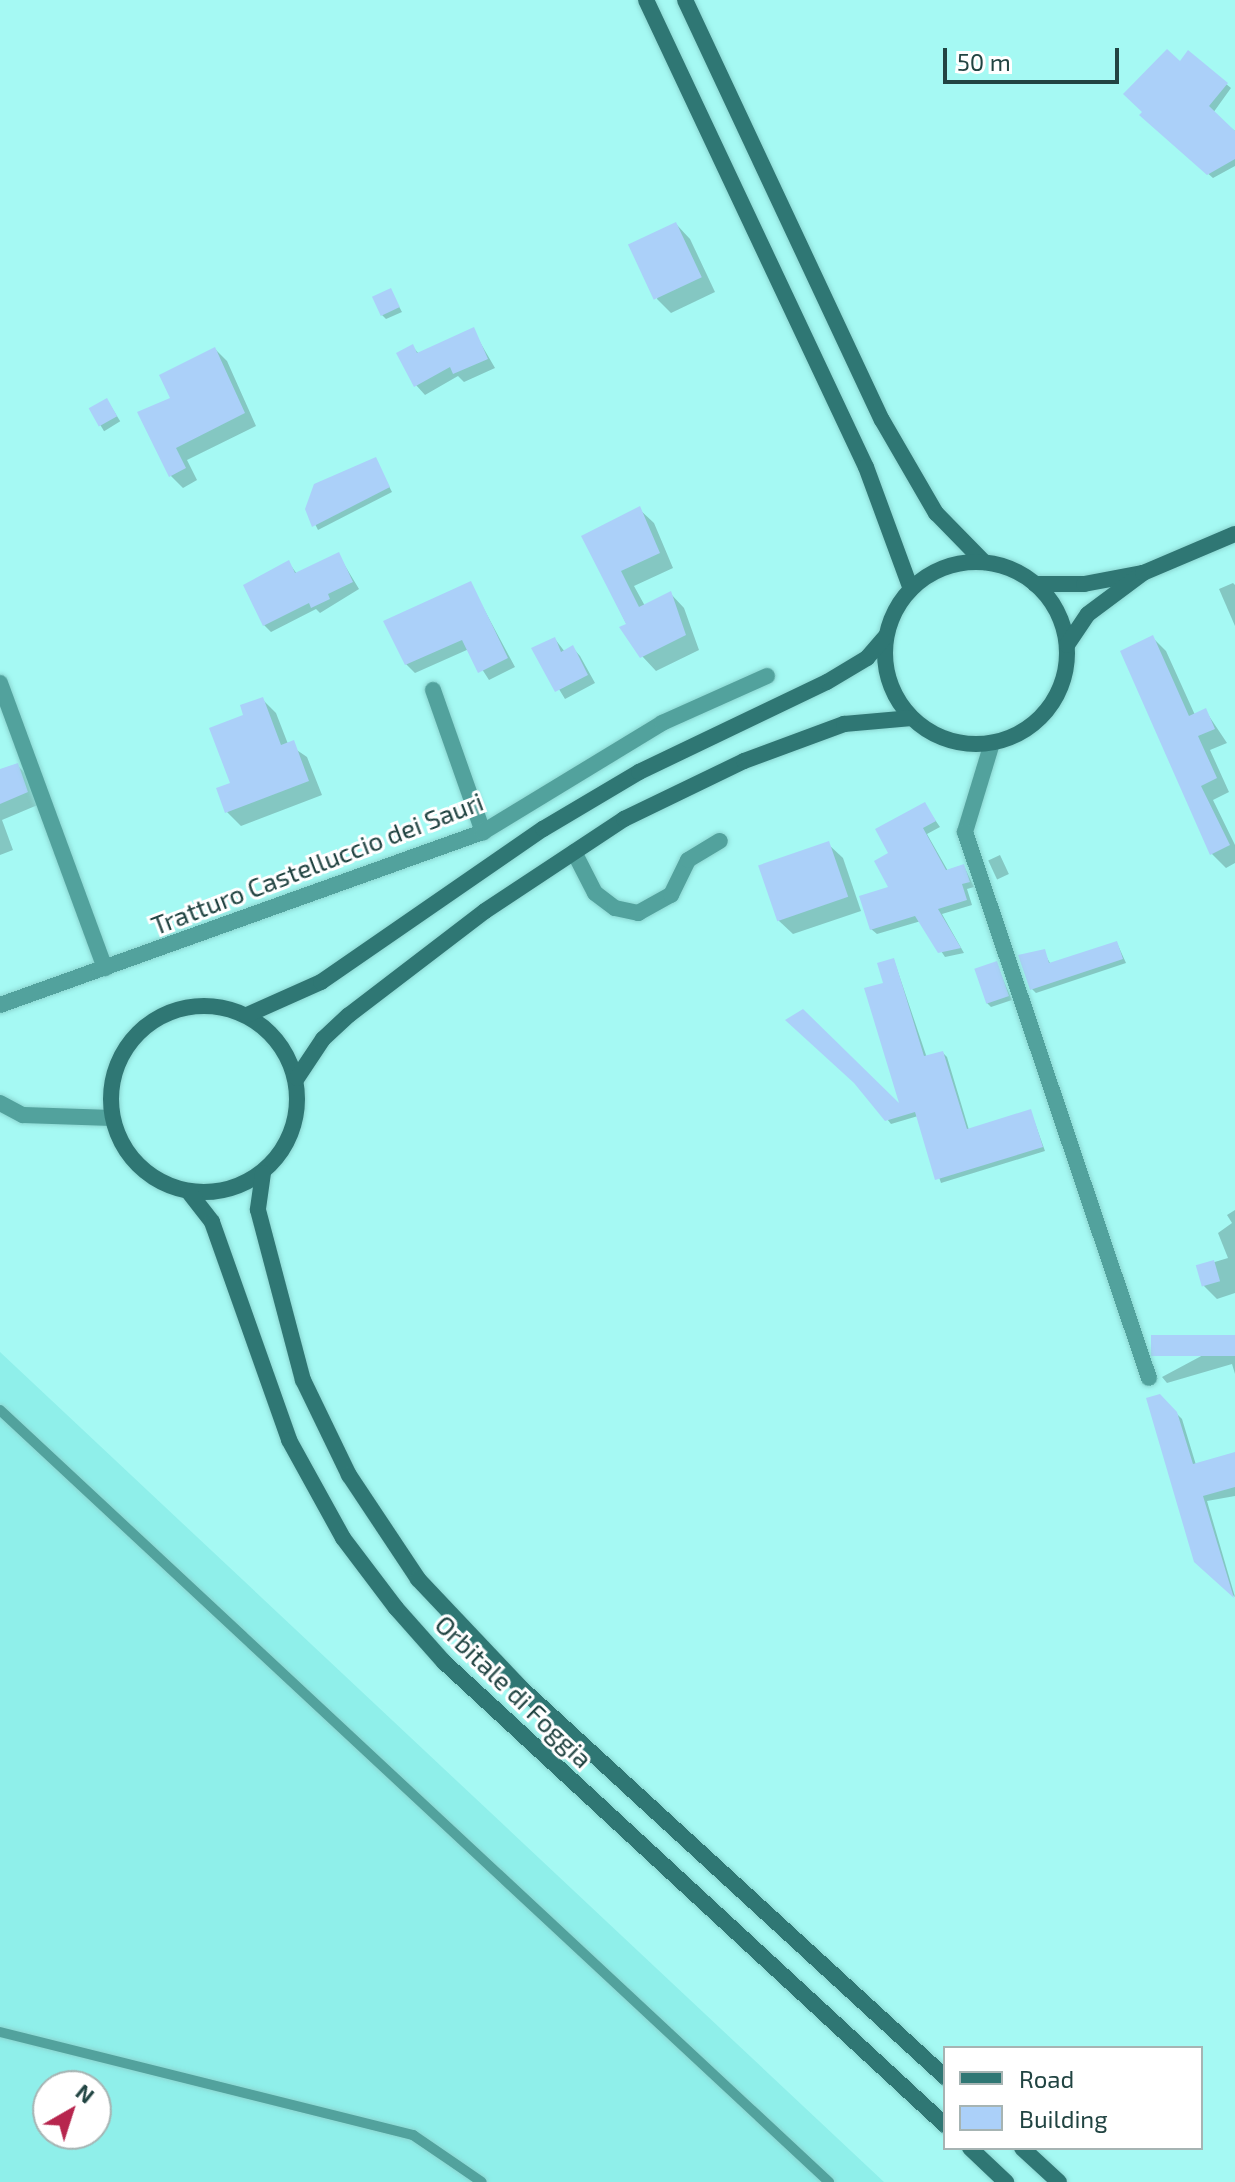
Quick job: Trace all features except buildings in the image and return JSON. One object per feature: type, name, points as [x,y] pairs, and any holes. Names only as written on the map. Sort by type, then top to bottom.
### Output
[{"type":"main road","points":[[646,0],[866,467],[911,589]]},
{"type":"main road","points":[[685,0],[882,420],[936,513],[984,562]]},
{"type":"main road","points":[[1035,584],[1084,584],[1143,573],[1235,534]]},
{"type":"main road","points":[[247,1015],[321,982],[543,829],[639,772],[827,682],[867,658],[886,636],[911,589],[945,568],[984,562],[1012,569],[1035,584],[1062,622],[1067,645],[1062,685],[1046,712],[1015,736],[992,743],[949,740],[912,718],[889,680],[886,636]]},
{"type":"main road","points":[[1067,645],[1088,614],[1143,573]]},
{"type":"main road","points":[[297,1078],[323,1039],[349,1015],[485,911],[624,819],[744,761],[844,724],[884,717],[912,718]]},
{"type":"main road","points":[[188,1006],[218,1006],[247,1015],[284,1049],[297,1078],[294,1128],[282,1152],[263,1173],[214,1192],[188,1191],[139,1166],[122,1144],[112,1118],[111,1088],[119,1059],[136,1034],[160,1016],[188,1006]]},
{"type":"main road","name":"Orbitale di Foggia","points":[[263,1173],[258,1210],[303,1380],[349,1475],[418,1579],[520,1687],[943,2075]]},
{"type":"main road","name":"Orbitale di Foggia","points":[[188,1191],[212,1222],[289,1440],[343,1538],[396,1608],[444,1662],[943,2123]]},
{"type":"main road","points":[[972,2150],[1006,2182]]},
{"type":"main road","points":[[1024,2150],[1059,2182]]},
{"type":"street","name":"Tratturo Castelluccio dei Sauri","points":[[0,1005],[483,832],[662,723],[767,676]]},
{"type":"street","points":[[0,683],[105,968]]},
{"type":"street","points":[[433,690],[483,832]]},
{"type":"street","points":[[992,743],[965,832],[1149,1378]]},
{"type":"street","points":[[574,852],[595,893],[615,908],[638,913],[671,895],[688,860],[720,841]]},
{"type":"street","points":[[0,1103],[23,1115],[112,1118]]},
{"type":"lane","points":[[0,1410],[829,2182]]},
{"type":"lane","points":[[0,2032],[413,2135],[482,2182]]},
{"type":"shaded area","points":[[0,1352],[884,2182],[0,2182]]}]
